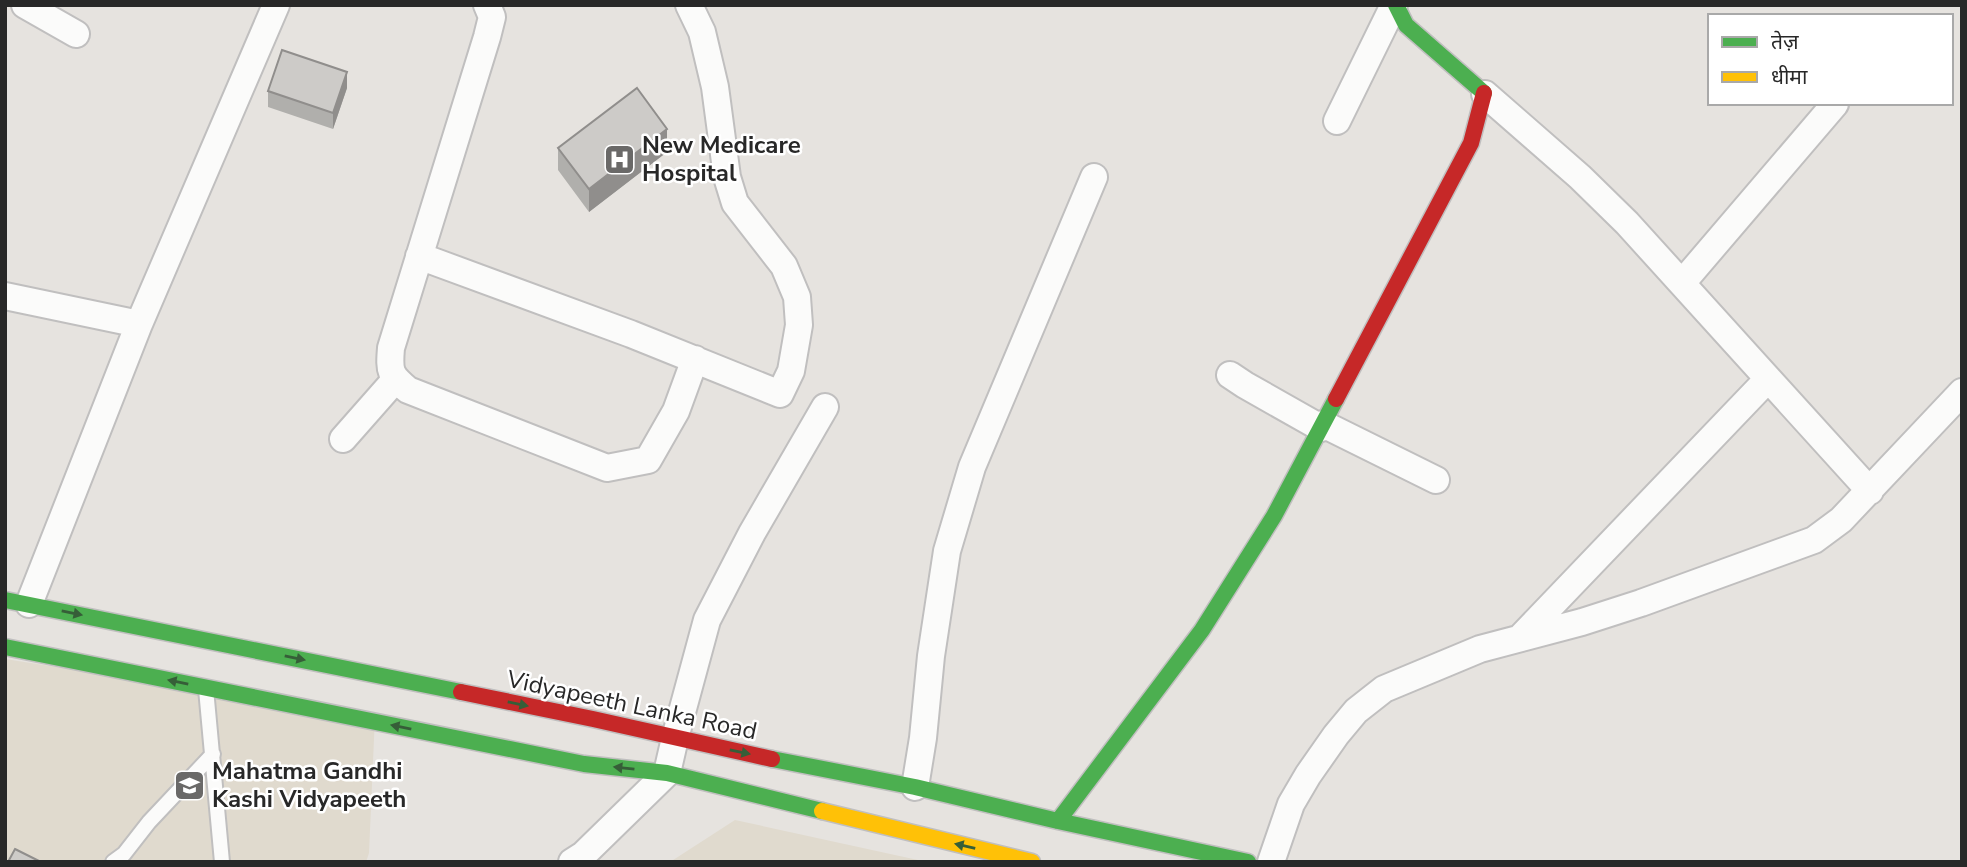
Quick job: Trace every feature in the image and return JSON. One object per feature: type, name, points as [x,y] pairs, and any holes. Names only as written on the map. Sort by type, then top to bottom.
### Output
[{"type":"main road","points":[[1058,821],[1202,630],[1274,516],[1471,143],[1485,94],[1406,25],[1395,5]]},
{"type":"main road","name":"Vidyapeeth Lanka Road","points":[[17,602],[915,787],[1248,862]]},
{"type":"main road","points":[[5,647],[584,764],[667,773],[1032,862]]},
{"type":"street","points":[[25,5],[76,34]]},
{"type":"street","points":[[17,602],[276,5]]},
{"type":"street","points":[[487,5],[492,17],[487,37],[391,348],[389,370],[395,380],[408,390],[607,468],[648,460],[676,411],[695,359]]},
{"type":"street","points":[[419,257],[632,334],[780,394],[791,372],[799,324],[797,297],[784,266],[735,203],[727,177],[715,87],[702,32],[689,5]]},
{"type":"street","points":[[1337,121],[1395,5]]},
{"type":"street","points":[[1485,94],[1580,177],[1627,223],[1870,491]]},
{"type":"street","points":[[1682,283],[1834,105]]},
{"type":"street","points":[[915,787],[947,551],[961,503],[972,467],[1094,177]]},
{"type":"street","points":[[5,296],[139,324]]},
{"type":"street","points":[[1230,375],[1322,426],[1436,480]]},
{"type":"street","points":[[1519,639],[1768,379]]},
{"type":"street","points":[[343,439],[395,380]]},
{"type":"street","points":[[1271,862],[1291,804],[1336,735],[1356,711],[1384,689],[1480,649],[1641,603],[1814,540],[1841,520],[1870,491],[1962,392]]},
{"type":"street","points":[[572,862],[583,855],[667,773],[707,620],[752,533],[825,407]]},
{"type":"lane","points":[[206,688],[222,862]]},
{"type":"lane","points":[[113,862],[124,854],[149,822],[213,754]]},
{"type":"shaded area","name":"Mahatma Gandhi Kashi Vidyapeeth","points":[[5,659],[375,716],[369,853],[366,862],[5,862]]},
{"type":"shaded area","points":[[735,820],[927,862],[670,862]]},
{"type":"building","points":[[282,50],[347,72],[333,113],[268,91]]},
{"type":"building","points":[[637,88],[667,129],[589,189],[558,148]]},
{"type":"building","points":[[15,849],[41,862],[8,862]]},
{"type":"traffic: fast","points":[[1396,5],[1406,25],[1484,93]]},
{"type":"traffic: fast","points":[[1058,821],[1202,630],[1274,516],[1336,399]]},
{"type":"traffic: fast","points":[[5,600],[461,692]]},
{"type":"traffic: fast","points":[[5,647],[584,764],[667,773],[822,811]]},
{"type":"traffic: fast","points":[[772,759],[915,787],[1248,862]]},
{"type":"traffic: slow","points":[[822,811],[1032,862]]},
{"type":"traffic: jam","points":[[1336,399],[1471,143],[1484,93]]},
{"type":"traffic: jam","points":[[461,692],[772,759]]},
{"type":"place","name":"New Medicare Hospital","points":[[619,159]]},
{"type":"place","name":"Mahatma Gandhi Kashi Vidyapeeth","points":[[189,785]]}]
